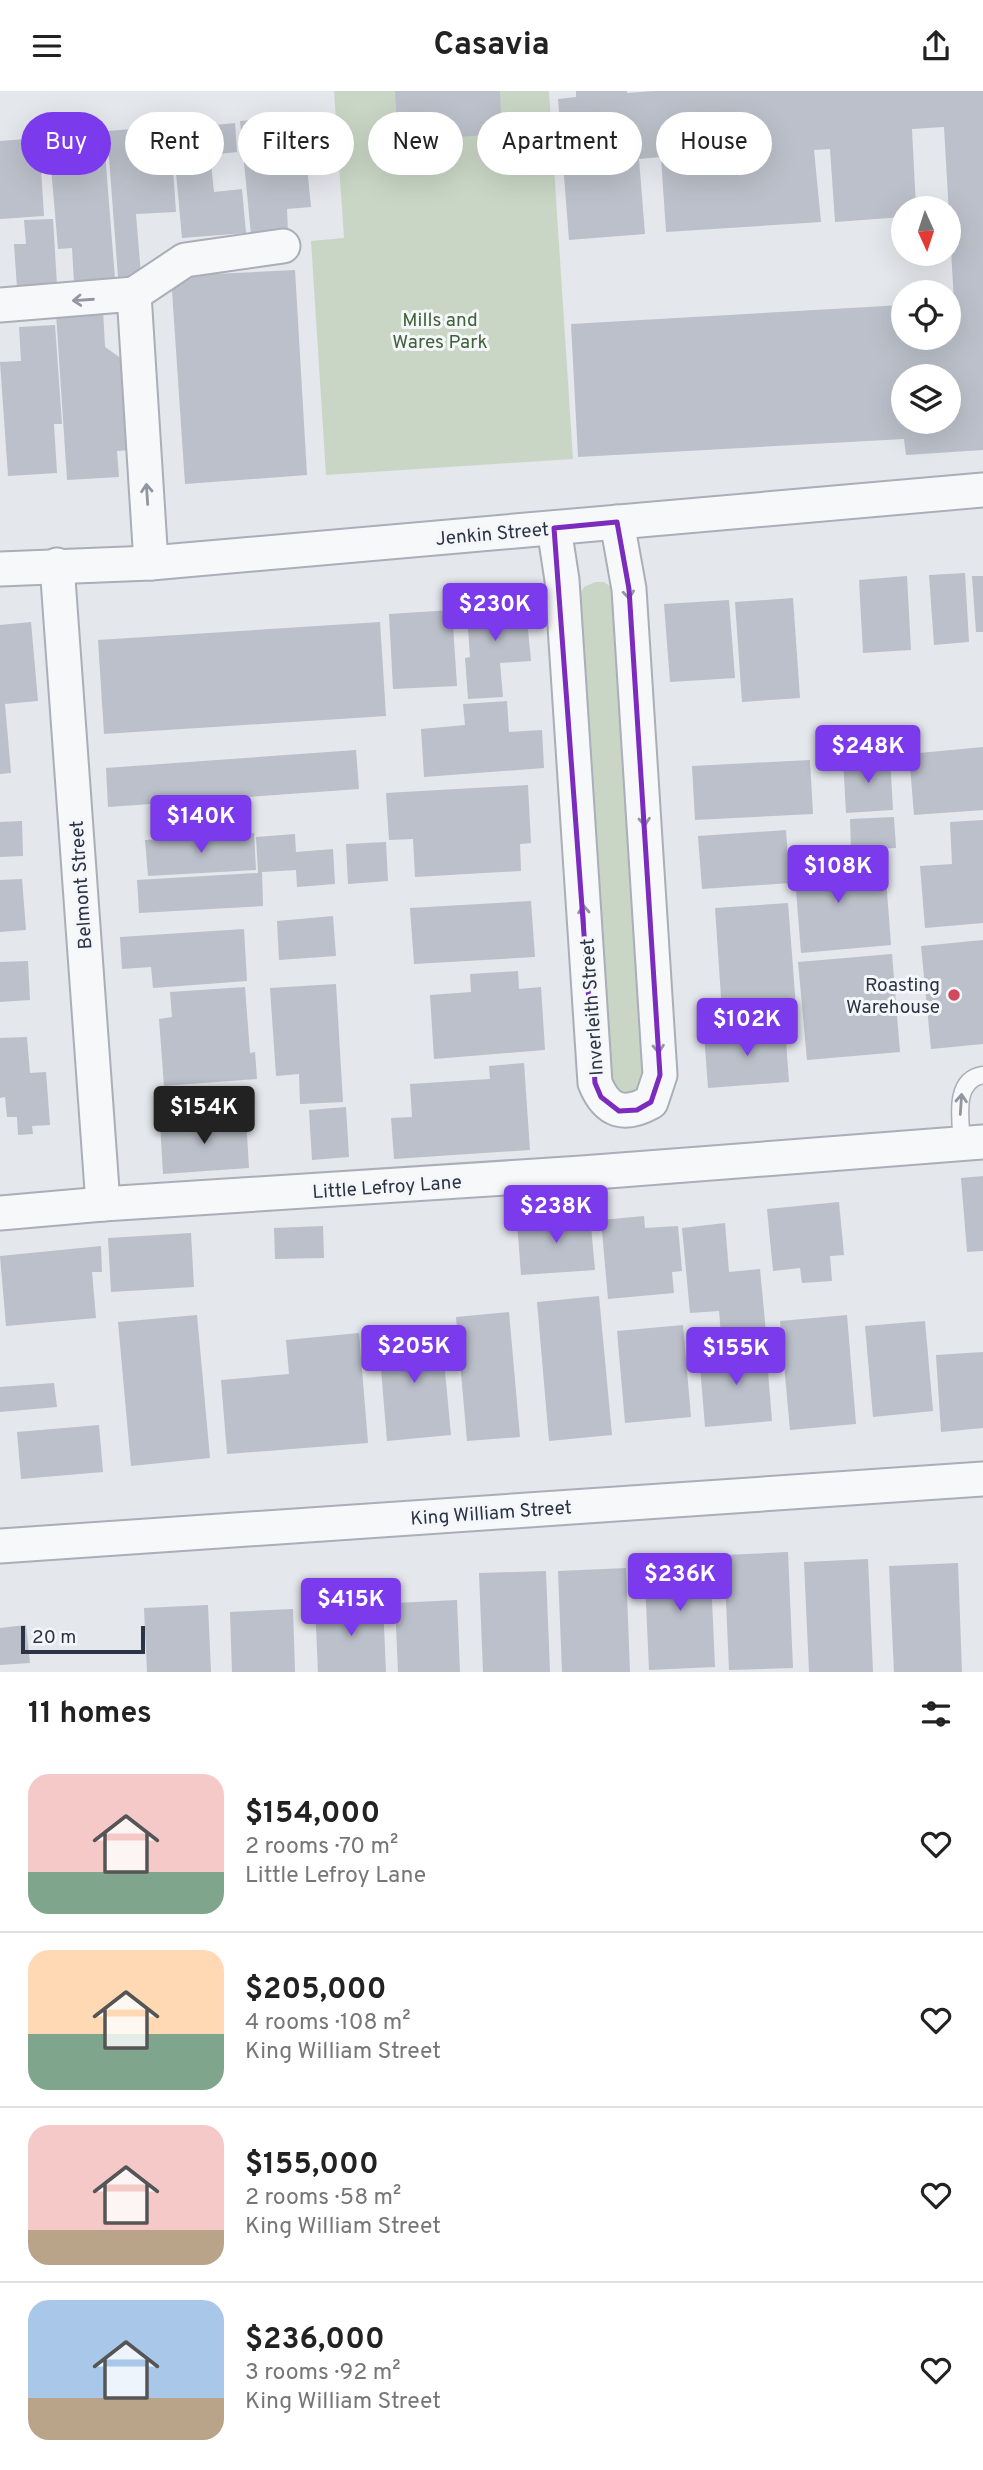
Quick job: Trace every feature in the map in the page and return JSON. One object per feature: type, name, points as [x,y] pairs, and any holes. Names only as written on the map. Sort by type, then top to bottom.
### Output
[{"type":"street","points":[[0,305],[134,294],[185,260],[283,246]]},
{"type":"street","points":[[134,294],[151,562]]},
{"type":"street","name":"Jenkin Street","points":[[0,569],[151,562],[983,490]]},
{"type":"street","name":"Inverleith Street","points":[[554,528],[562,580],[595,1083],[601,1097],[619,1111],[628,1111],[637,1110],[651,1102],[660,1075],[629,589],[617,522]]},
{"type":"street","name":"Belmont Street","points":[[57,565],[103,1204]]},
{"type":"street","name":"Little Lefroy Lane","points":[[0,1213],[972,1143]]},
{"type":"street","name":"King William Street","points":[[0,1546],[983,1479]]},
{"type":"lane","points":[[972,1143],[961,1093],[968,1082],[983,1075]]},
{"type":"highlighted area","points":[[617,522],[629,589],[660,1075],[651,1102],[637,1110],[619,1111],[601,1097],[595,1083],[554,528]]},
{"type":"green space","name":"Mills and Wares Park","points":[[334,91],[549,91],[550,112],[477,112],[477,175],[554,175],[573,459],[326,475],[311,241],[344,238],[340,175],[354,175],[354,112],[335,112]]},
{"type":"green space","points":[[595,582],[604,582],[614,589],[648,1085],[624,1098],[610,1087],[579,596],[584,587]]},
{"type":"building","points":[[395,91],[500,91],[501,112],[477,112],[477,136],[463,137],[463,112],[396,112]]},
{"type":"building","points":[[576,91],[983,91],[983,450],[906,455],[904,439],[578,457],[571,324],[891,306],[891,350],[961,350],[961,280],[953,280],[952,266],[961,266],[961,196],[948,196],[944,127],[912,129],[915,196],[891,196],[891,218],[835,222],[830,149],[814,150],[821,222],[666,232],[662,175],[772,175],[772,112],[656,112],[656,157],[642,159],[642,112],[559,112],[558,99],[576,97]]},
{"type":"building","points":[[235,123],[237,152],[224,153],[224,124]]},
{"type":"building","points":[[125,130],[125,175],[173,175],[176,212],[136,214],[141,275],[118,277],[110,175],[111,131]]},
{"type":"building","points":[[21,139],[21,175],[41,175],[44,216],[0,219],[0,141]]},
{"type":"building","points":[[52,175],[107,175],[115,279],[74,282],[72,248],[58,249]]},
{"type":"building","points":[[176,175],[212,175],[214,192],[242,189],[246,233],[182,238]]},
{"type":"building","points":[[245,175],[308,175],[311,207],[287,209],[288,231],[251,235]]},
{"type":"building","points":[[564,175],[640,175],[645,234],[569,240]]},
{"type":"building","points":[[53,219],[57,285],[17,288],[14,244],[26,244],[24,220]]},
{"type":"building","points":[[295,270],[307,475],[185,484],[171,276]]},
{"type":"building","points":[[103,309],[105,347],[125,361],[131,450],[117,451],[119,477],[67,480],[56,313]]},
{"type":"building","points":[[55,325],[62,424],[54,424],[57,473],[8,476],[0,362],[21,361],[19,327]]},
{"type":"building","points":[[965,573],[969,642],[934,645],[929,575]]},
{"type":"building","points":[[907,576],[911,650],[863,653],[859,580]]},
{"type":"building","points":[[972,576],[983,576],[983,632],[976,632]]},
{"type":"building","points":[[525,598],[531,661],[500,663],[503,697],[468,699],[465,658],[470,657],[466,601]]},
{"type":"building","points":[[793,598],[800,698],[742,702],[735,602]]},
{"type":"building","points":[[729,600],[735,678],[670,682],[664,604]]},
{"type":"building","points":[[452,610],[457,686],[393,689],[389,614]]},
{"type":"building","points":[[31,622],[38,701],[5,704],[11,773],[0,774],[0,625]]},
{"type":"building","points":[[380,622],[386,716],[104,734],[98,640]]},
{"type":"building","points":[[507,701],[509,732],[542,730],[544,768],[424,777],[421,729],[465,725],[463,704]]},
{"type":"building","points":[[983,747],[983,810],[914,815],[909,754]]},
{"type":"building","points":[[356,750],[359,789],[108,807],[106,768]]},
{"type":"building","points":[[890,756],[893,810],[846,813],[843,759]]},
{"type":"building","points":[[810,760],[813,814],[695,820],[692,766]]},
{"type":"building","points":[[528,785],[531,843],[520,844],[521,871],[415,877],[413,839],[389,840],[386,793]]},
{"type":"building","points":[[894,817],[896,848],[851,850],[850,819]]},
{"type":"building","points":[[983,820],[983,923],[925,928],[920,866],[952,864],[950,822]]},
{"type":"building","points":[[22,821],[23,856],[0,857],[0,822]]},
{"type":"building","points":[[786,830],[790,883],[702,889],[698,836]]},
{"type":"building","points":[[254,833],[256,870],[148,876],[145,840]]},
{"type":"building","points":[[295,834],[296,852],[333,849],[335,884],[297,887],[296,870],[262,872],[263,906],[139,913],[137,880],[258,873],[256,837]]},
{"type":"building","points":[[386,842],[388,881],[348,884],[346,844]]},
{"type":"building","points":[[843,849],[846,882],[886,878],[891,945],[801,953],[793,853]]},
{"type":"building","points":[[22,879],[26,930],[0,932],[0,880]]},
{"type":"building","points":[[531,901],[535,957],[414,964],[410,908]]},
{"type":"building","points":[[788,903],[796,1007],[722,1012],[715,908]]},
{"type":"building","points":[[333,916],[336,956],[279,960],[277,921]]},
{"type":"building","points":[[244,929],[247,981],[153,988],[151,967],[122,969],[120,937]]},
{"type":"building","name":"Roasting Warehouse","points":[[983,940],[983,1044],[931,1049],[921,946]]},
{"type":"building","points":[[892,954],[900,1052],[807,1060],[798,962]]},
{"type":"building","points":[[28,961],[30,1000],[0,1002],[0,962]]},
{"type":"building","points":[[518,971],[519,989],[541,987],[545,1050],[434,1059],[430,995],[471,992],[470,974]]},
{"type":"building","points":[[336,984],[343,1102],[300,1104],[299,1074],[276,1076],[270,988]]},
{"type":"building","points":[[245,987],[250,1053],[255,1052],[257,1079],[164,1086],[159,1019],[172,1017],[170,992]]},
{"type":"building","points":[[785,1027],[789,1082],[708,1088],[704,1033]]},
{"type":"building","points":[[27,1037],[30,1073],[46,1072],[50,1125],[32,1126],[33,1134],[18,1135],[17,1117],[7,1117],[5,1097],[0,1098],[0,1038]]},
{"type":"building","points":[[524,1063],[530,1150],[394,1159],[391,1118],[412,1117],[410,1084],[490,1079],[489,1066]]},
{"type":"building","points":[[346,1107],[349,1157],[312,1160],[309,1110]]},
{"type":"building","points":[[246,1118],[249,1168],[163,1174],[160,1123]]},
{"type":"building","points":[[983,1176],[983,1251],[967,1252],[961,1178]]},
{"type":"building","points":[[839,1202],[844,1255],[830,1256],[832,1281],[802,1283],[800,1268],[773,1271],[767,1209]]},
{"type":"building","points":[[590,1215],[595,1270],[521,1275],[517,1221]]},
{"type":"building","points":[[644,1216],[645,1228],[678,1226],[682,1271],[672,1272],[674,1293],[608,1299],[601,1220]]},
{"type":"building","points":[[725,1223],[729,1272],[760,1269],[767,1343],[722,1346],[719,1311],[690,1313],[682,1228]]},
{"type":"building","points":[[323,1226],[324,1258],[275,1259],[274,1228]]},
{"type":"building","points":[[191,1233],[194,1287],[111,1292],[108,1238]]},
{"type":"building","points":[[101,1246],[102,1272],[92,1272],[96,1318],[6,1326],[0,1256]]},
{"type":"building","points":[[599,1296],[612,1435],[549,1441],[537,1302]]},
{"type":"building","points":[[509,1312],[520,1437],[467,1441],[456,1317]]},
{"type":"building","points":[[197,1315],[210,1458],[131,1466],[118,1322]]},
{"type":"building","points":[[847,1315],[856,1424],[790,1430],[780,1321]]},
{"type":"building","points":[[925,1321],[933,1411],[873,1417],[865,1326]]},
{"type":"building","points":[[683,1325],[691,1417],[625,1423],[617,1331]]},
{"type":"building","points":[[441,1329],[451,1435],[387,1441],[378,1334]]},
{"type":"building","points":[[359,1333],[368,1443],[227,1454],[221,1380],[289,1374],[286,1340]]},
{"type":"building","points":[[766,1347],[772,1421],[705,1427],[699,1353]]},
{"type":"building","points":[[983,1352],[983,1428],[941,1432],[936,1355]]},
{"type":"building","points":[[54,1383],[57,1407],[0,1412],[0,1387]]},
{"type":"building","points":[[99,1425],[103,1472],[21,1479],[17,1432]]},
{"type":"building","points":[[788,1552],[793,1668],[729,1670],[724,1555]]},
{"type":"building","points":[[710,1555],[715,1667],[649,1670],[644,1558]]},
{"type":"building","points":[[868,1559],[873,1672],[809,1672],[804,1562]]},
{"type":"building","points":[[958,1563],[962,1672],[894,1672],[889,1566]]},
{"type":"building","points":[[626,1568],[630,1672],[562,1672],[558,1571]]},
{"type":"building","points":[[546,1571],[550,1672],[483,1672],[479,1573]]},
{"type":"building","points":[[457,1600],[460,1672],[398,1672],[395,1603]]},
{"type":"building","points":[[383,1603],[386,1672],[318,1672],[315,1605]]},
{"type":"building","points":[[208,1605],[211,1672],[147,1672],[144,1608]]},
{"type":"building","points":[[293,1609],[295,1672],[232,1672],[230,1612]]},
{"type":"building","points":[[26,1625],[30,1663],[0,1665],[0,1628]]},
{"type":"place","name":"Roasting Warehouse","points":[[954,995]]}]
